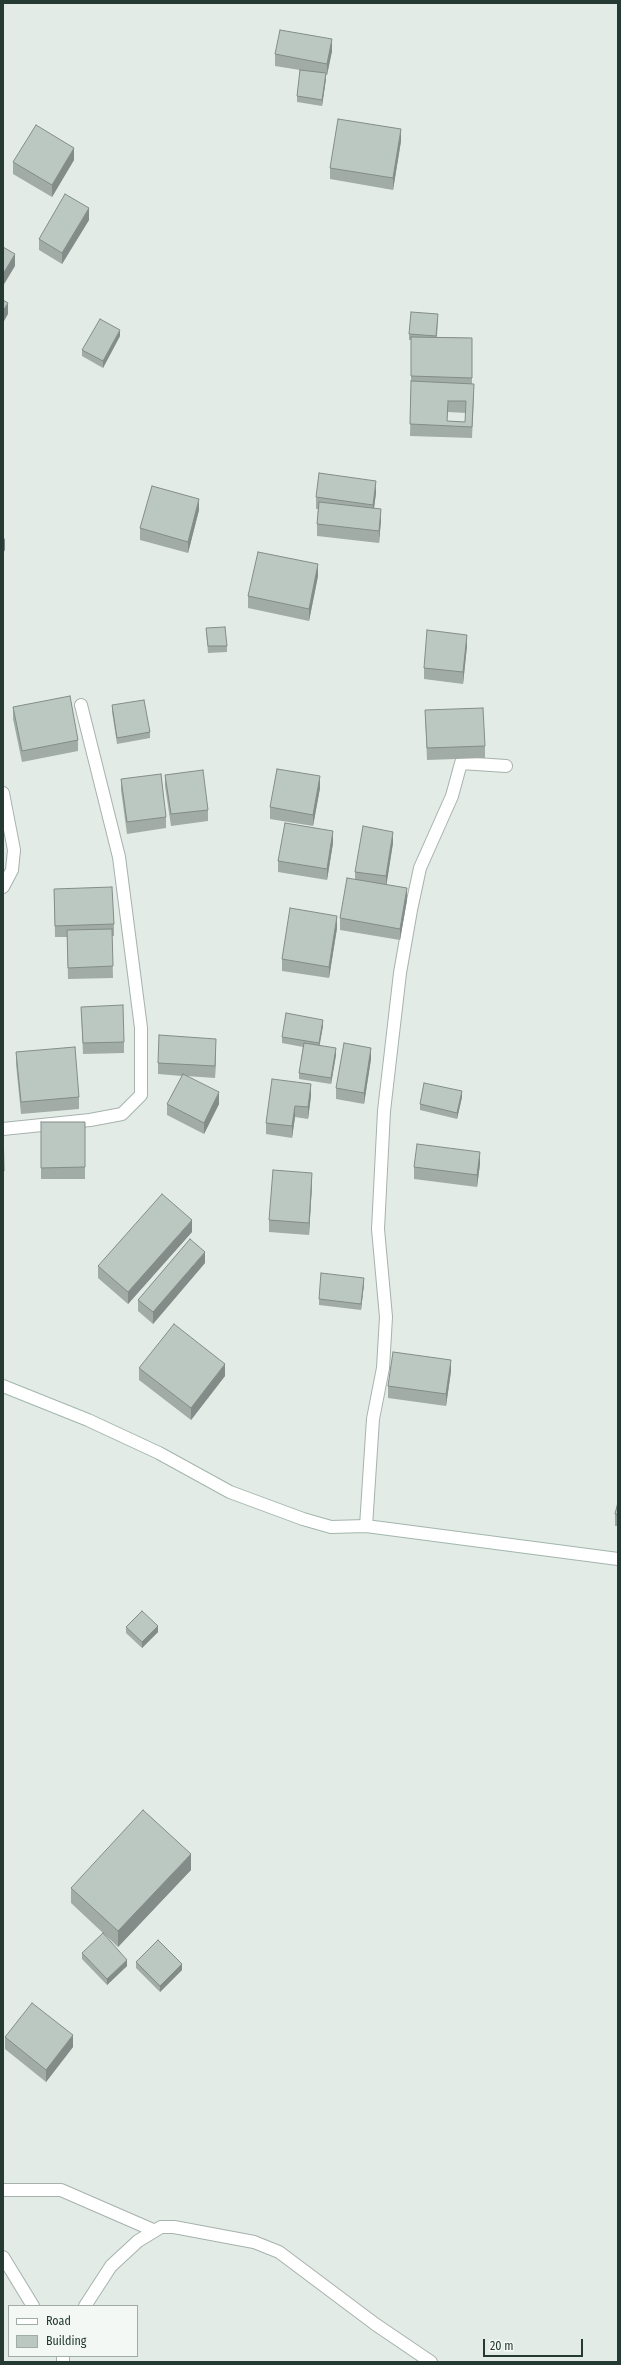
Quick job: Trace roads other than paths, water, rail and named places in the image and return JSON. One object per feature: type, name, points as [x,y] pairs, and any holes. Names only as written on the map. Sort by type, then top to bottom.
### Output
[{"type":"street","points":[[3,1129],[90,1120],[122,1114],[141,1095],[141,1028],[119,857],[81,705]]},
{"type":"street","points":[[366,1526],[373,1418],[383,1368],[386,1317],[378,1229],[384,1111],[402,959],[420,868],[452,796],[461,763],[506,766]]},
{"type":"street","points":[[3,794],[14,850],[12,870],[3,887]]},
{"type":"street","points":[[3,1386],[88,1420],[152,1450],[230,1492],[303,1519],[331,1527],[366,1526],[618,1559]]},
{"type":"street","points":[[3,2190],[61,2190],[153,2230]]},
{"type":"street","points":[[86,2305],[111,2266],[138,2240],[153,2230],[161,2227],[174,2227],[254,2242],[279,2252],[375,2324],[431,2362]]},
{"type":"street","points":[[3,2257],[32,2305]]}]
